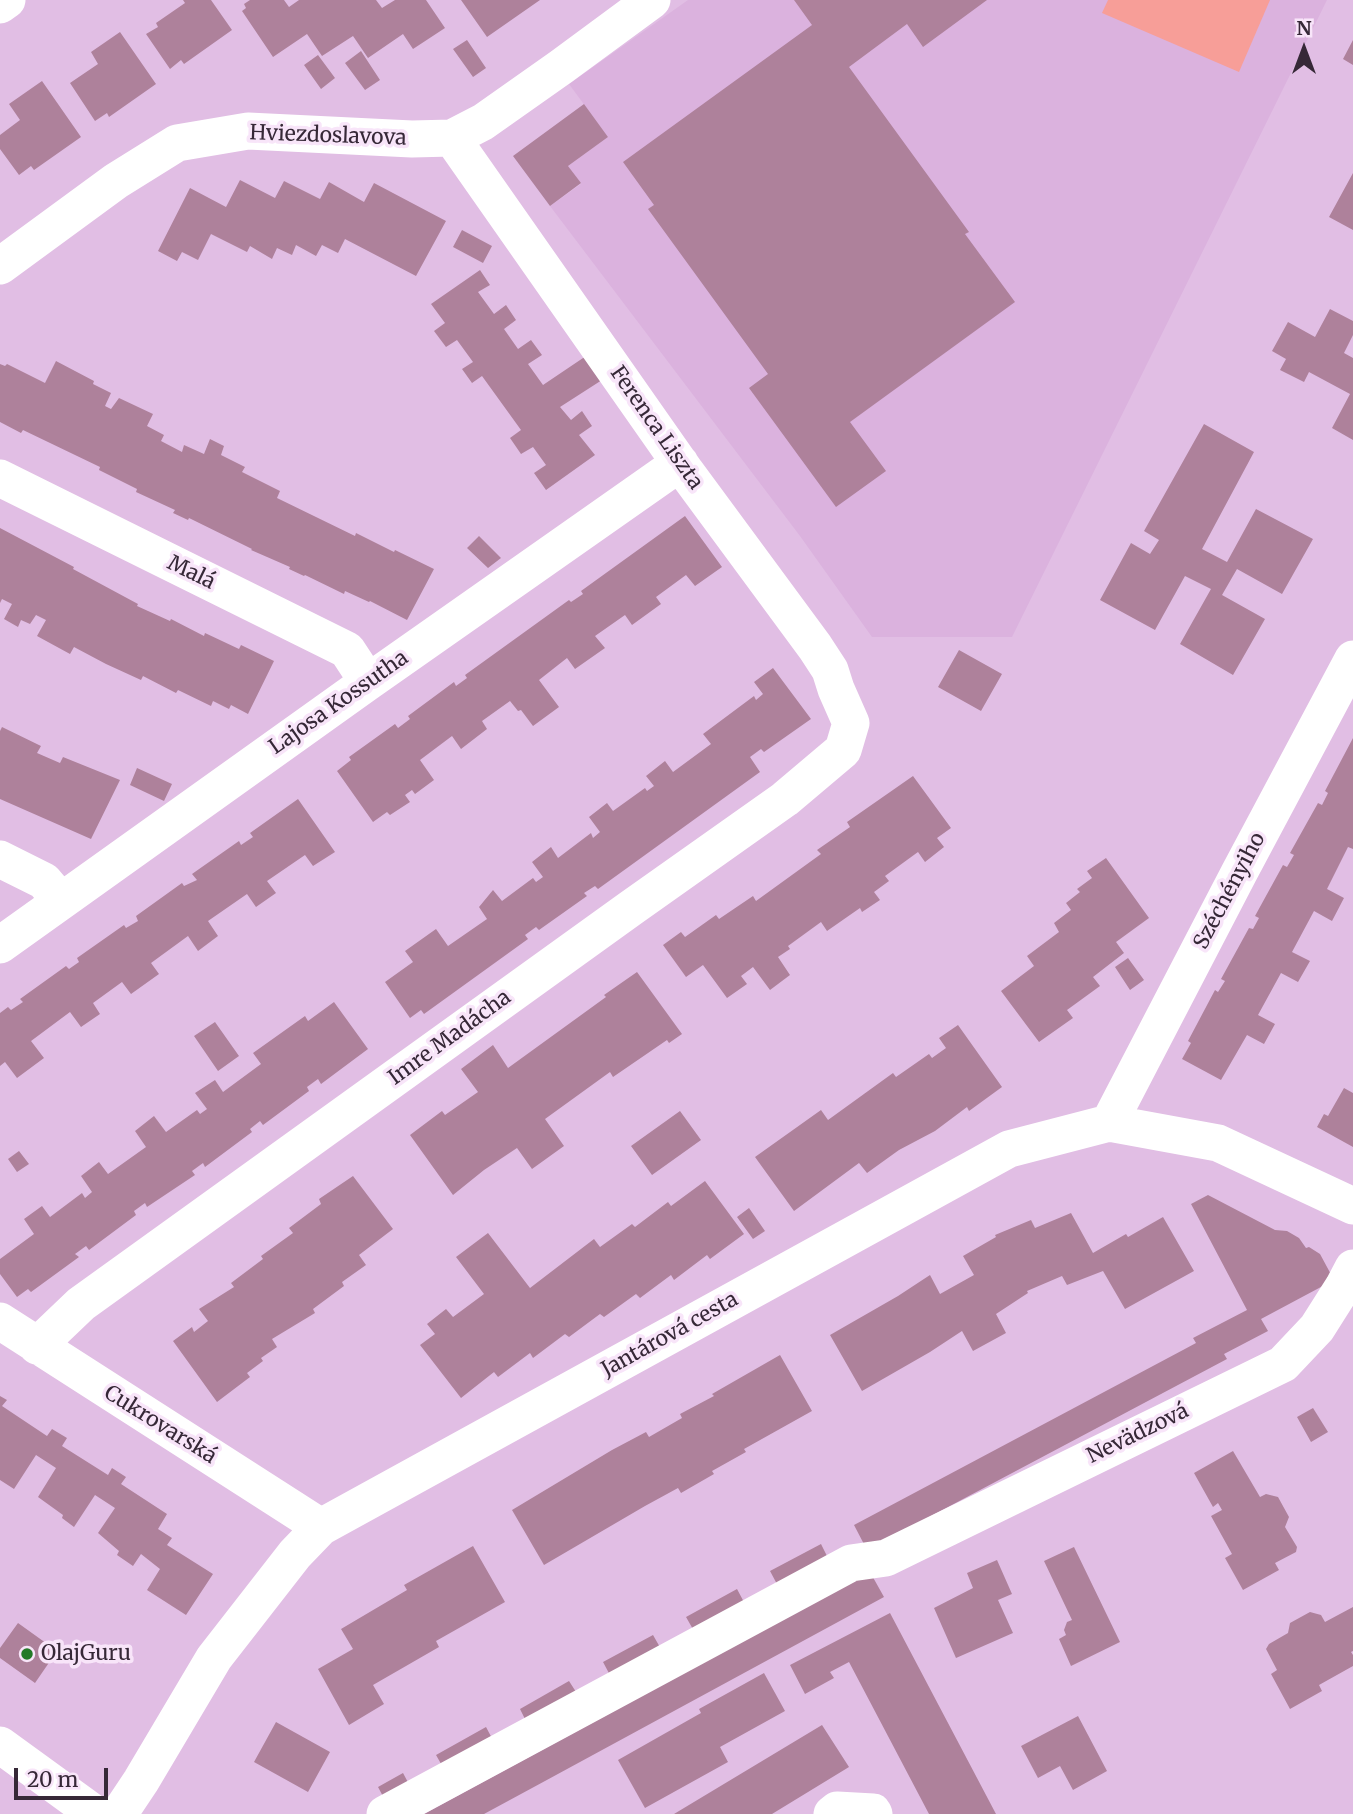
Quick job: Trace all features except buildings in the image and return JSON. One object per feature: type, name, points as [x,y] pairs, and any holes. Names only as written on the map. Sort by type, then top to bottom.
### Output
[{"type":"street","points":[[0,5],[7,0]]},
{"type":"street","name":"Hviezdoslavova","points":[[0,266],[116,181],[177,143],[248,131],[412,139],[452,138],[483,122],[652,0]]},
{"type":"street","name":"Ferenca Liszta","points":[[452,138],[680,463],[815,647],[830,670],[851,723]]},
{"type":"street","name":"Lajosa Kossutha","points":[[0,945],[680,463]]},
{"type":"street","name":"Malá","points":[[0,478],[347,650],[368,682]]},
{"type":"street","name":"Széchényiho","points":[[1109,1123],[1353,659]]},
{"type":"street","name":"Imre Madácha","points":[[37,1346],[81,1304],[785,799],[843,750],[851,723]]},
{"type":"street","points":[[0,859],[44,881],[61,901]]},
{"type":"street","name":"Jantárová cesta","points":[[119,1814],[214,1658],[295,1554],[321,1527],[1009,1149],[1109,1123],[1218,1143],[1353,1206]]},
{"type":"street","name":"Nevädzová","points":[[385,1814],[851,1563],[886,1558],[1283,1363],[1317,1328],[1353,1268]]},
{"type":"street","name":"Cukrovarská","points":[[0,1321],[321,1527]]},
{"type":"street","points":[[0,1745],[95,1814]]},
{"type":"street","points":[[832,1814],[837,1810],[874,1814]]},
{"type":"shaded area","points":[[688,0],[1327,0],[1012,637],[872,637],[800,536],[550,206],[581,184],[568,166],[608,137],[569,84]]},
{"type":"shaded area","points":[[1108,0],[1270,0],[1239,72],[1102,13]]},
{"type":"place","name":"OlajGuru","points":[[27,1654]]}]
